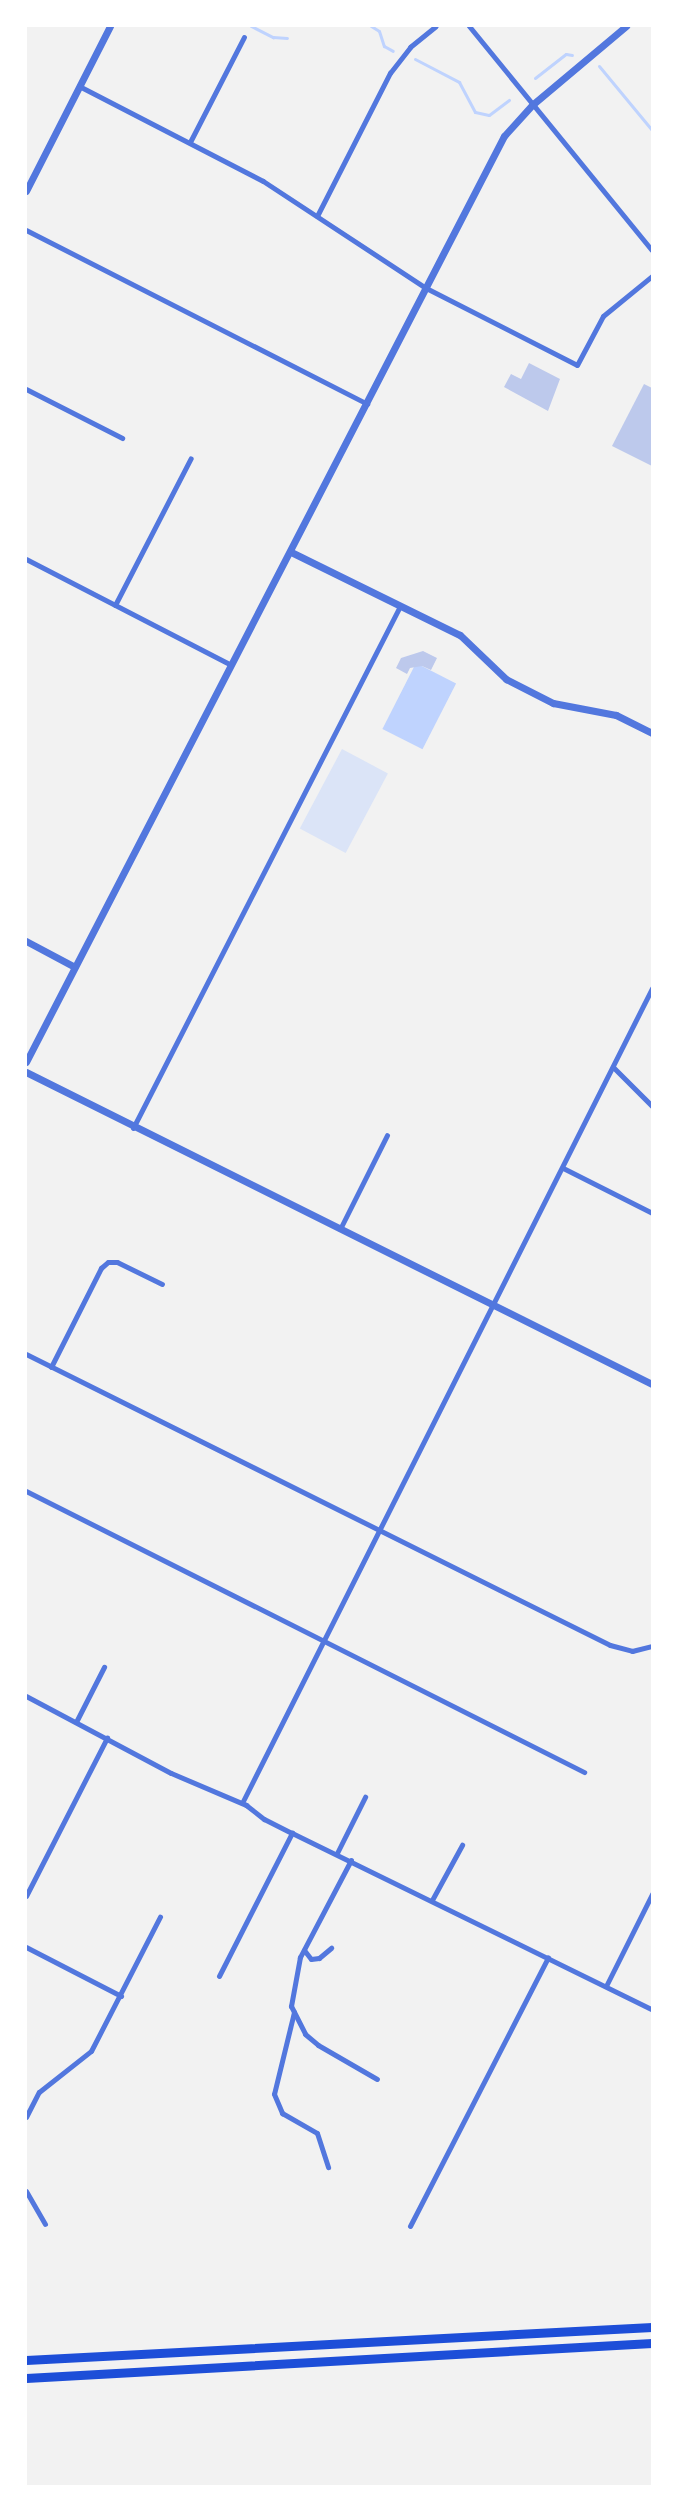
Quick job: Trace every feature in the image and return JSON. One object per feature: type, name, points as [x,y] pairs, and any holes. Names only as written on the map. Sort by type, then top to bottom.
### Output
[{"type":"highway","points":[[26,2360],[652,2327]]},
{"type":"highway","points":[[26,2378],[652,2343]]},
{"type":"street","points":[[26,190],[110,26]]},
{"type":"street","points":[[317,216],[390,73],[410,47],[436,26]]},
{"type":"street","points":[[469,26],[652,250]]},
{"type":"street","points":[[26,1062],[504,136],[532,105],[626,26]]},
{"type":"street","points":[[190,142],[244,37]]},
{"type":"street","points":[[79,86],[263,181],[426,288],[577,365],[603,316],[652,276]]},
{"type":"street","points":[[26,230],[367,404]]},
{"type":"street","points":[[26,389],[122,438]]},
{"type":"street","points":[[115,605],[191,458]]},
{"type":"street","points":[[291,552],[460,635],[506,679],[552,703],[616,715],[652,733]]},
{"type":"street","points":[[26,559],[231,665]]},
{"type":"street","points":[[134,1128],[400,606]]},
{"type":"street","points":[[26,941],[75,967]]},
{"type":"street","points":[[242,1803],[652,988]]},
{"type":"street","points":[[613,1067],[652,1106]]},
{"type":"street","points":[[26,1072],[134,1128],[652,1384]]},
{"type":"street","points":[[339,1229],[387,1135]]},
{"type":"street","points":[[563,1168],[652,1213]]},
{"type":"street","points":[[51,1367],[101,1268],[108,1262],[117,1262],[162,1284]]},
{"type":"street","points":[[26,1354],[610,1645],[632,1650],[652,1646]]},
{"type":"street","points":[[26,1491],[584,1772]]},
{"type":"street","points":[[76,1722],[104,1667]]},
{"type":"street","points":[[26,1696],[171,1773],[242,1803],[292,1833],[652,2009]]},
{"type":"street","points":[[26,1896],[107,1738]]},
{"type":"street","points":[[337,1853],[365,1797]]},
{"type":"street","points":[[219,1976],[292,1833]]},
{"type":"street","points":[[432,1900],[462,1845]]},
{"type":"street","points":[[328,2167],[317,2133],[282,2113],[274,2094],[294,2012],[294,1984],[304,1950],[351,1860]]},
{"type":"street","points":[[606,1986],[652,1894]]},
{"type":"street","points":[[26,2117],[28,2101],[50,2080],[91,2051],[160,1917]]},
{"type":"street","points":[[26,1947],[121,1996]]},
{"type":"street","points":[[304,1950],[311,1959],[319,1958],[331,1948]]},
{"type":"street","points":[[410,2226],[548,1957]]},
{"type":"street","points":[[294,2012],[305,2034],[318,2045],[377,2079]]},
{"type":"street","points":[[26,2191],[45,2224]]},
{"type":"shaded area","points":[[342,749],[388,773],[346,853],[300,828]]},
{"type":"water","points":[[416,663],[456,683],[422,749],[382,729]]},
{"type":"building","points":[[529,363],[560,379],[548,411],[504,387],[511,374],[521,379]]},
{"type":"building","points":[[644,384],[652,388],[652,466],[612,446]]},
{"type":"building","points":[[423,651],[437,658],[431,670],[422,666],[410,668],[407,674],[396,668],[401,658]]},
{"type":"waterway","points":[[251,26],[273,37],[287,38]]},
{"type":"waterway","points":[[371,26],[379,31],[384,46],[393,51]]},
{"type":"waterway","points":[[535,78],[566,54],[572,55]]},
{"type":"waterway","points":[[415,59],[459,82],[475,112],[489,115],[509,100]]},
{"type":"waterway","points":[[599,66],[652,130]]}]
